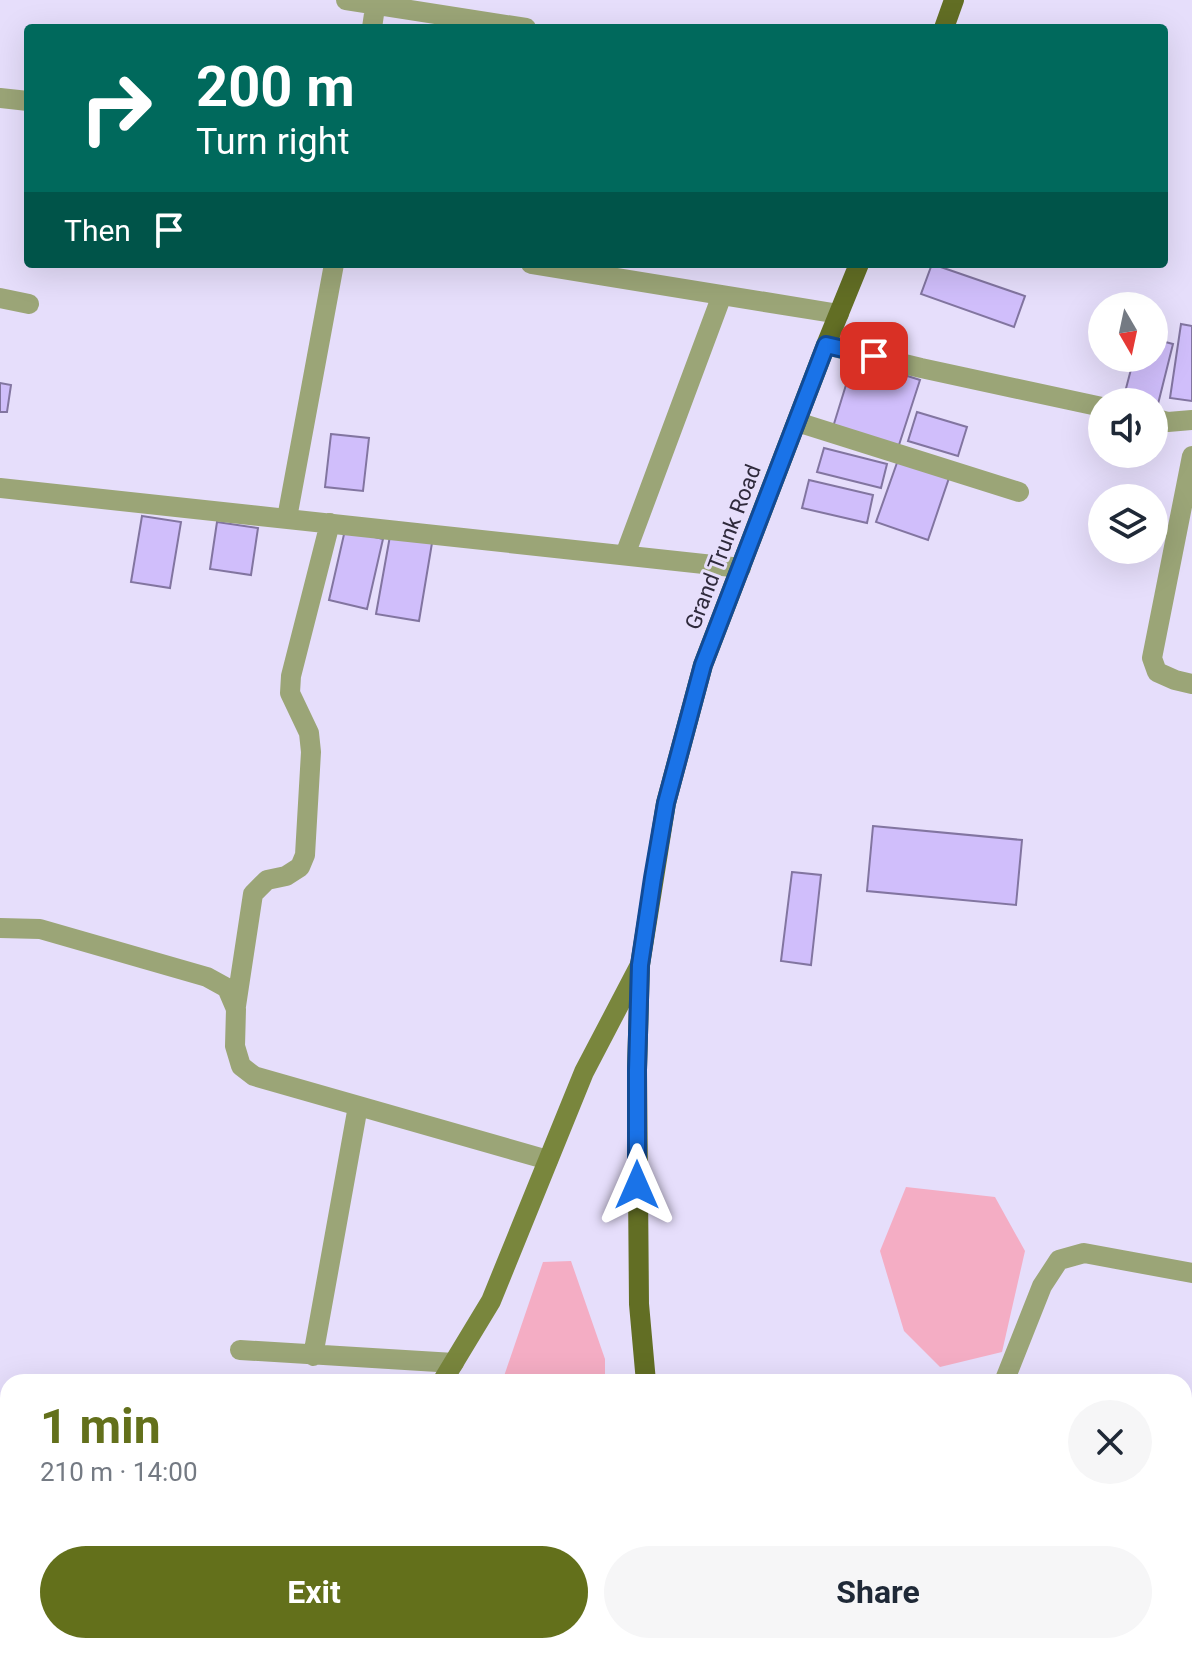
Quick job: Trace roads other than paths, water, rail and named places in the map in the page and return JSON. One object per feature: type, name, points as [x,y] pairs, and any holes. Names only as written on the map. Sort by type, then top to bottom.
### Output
[{"type":"main road","points":[[945,24],[954,0]]},
{"type":"main road","name":"Grand Trunk Road","points":[[645,1374],[639,1304],[637,1214],[640,965],[666,803],[703,665],[857,268]]},
{"type":"street","points":[[346,0],[376,2],[492,24]]},
{"type":"street","points":[[373,24],[376,2]]},
{"type":"street","points":[[0,98],[24,101]]},
{"type":"street","points":[[287,518],[333,268]]},
{"type":"street","points":[[556,268],[839,314]]},
{"type":"street","points":[[625,555],[722,295]]},
{"type":"street","points":[[0,298],[29,304]]},
{"type":"street","points":[[826,345],[1088,404]]},
{"type":"street","points":[[1168,422],[1192,420]]},
{"type":"street","points":[[797,422],[1019,492]]},
{"type":"street","points":[[1192,456],[1152,658],[1157,672],[1192,684]]},
{"type":"street","points":[[0,488],[741,568]]},
{"type":"street","points":[[330,523],[291,676],[290,693],[309,733],[311,752],[305,855],[300,867],[286,876],[267,880],[253,894],[236,1009],[235,1046],[241,1066],[254,1076],[548,1160]]},
{"type":"street","points":[[0,928],[40,929],[207,977],[227,988],[236,1009]]},
{"type":"street","points":[[447,1374],[491,1301],[584,1072],[640,965]]},
{"type":"street","points":[[313,1356],[358,1106]]},
{"type":"street","points":[[1007,1374],[1042,1286],[1059,1260],[1084,1253],[1192,1273]]},
{"type":"street","points":[[240,1350],[454,1363]]}]
